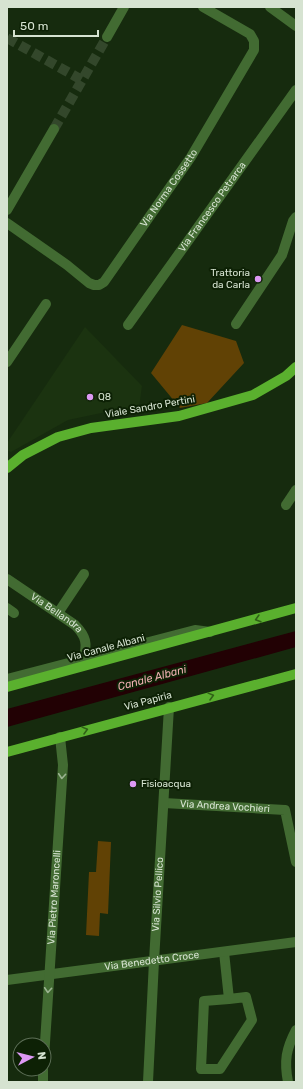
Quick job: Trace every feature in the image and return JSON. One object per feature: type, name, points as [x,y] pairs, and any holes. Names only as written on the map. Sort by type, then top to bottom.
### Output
[{"type":"main road","name":"Viale Sandro Pertini","points":[[7,468],[23,455],[58,437],[91,428],[180,416],[253,395],[286,376],[296,366]]},
{"type":"main road","name":"Via Canale Albani","points":[[7,687],[296,608]]},
{"type":"main road","name":"Via Papiria","points":[[7,752],[169,707],[296,674]]},
{"type":"street","points":[[107,37],[124,7]]},
{"type":"street","name":"Via Norma Cossetto","points":[[7,223],[67,265],[89,283],[94,286],[99,286],[104,282],[192,157],[254,50],[254,41],[250,34],[203,7]]},
{"type":"street","points":[[270,7],[296,26]]},
{"type":"street","name":"Via Francesco Petrarca","points":[[128,325],[296,90]]},
{"type":"street","points":[[7,210],[54,129]]},
{"type":"street","points":[[236,324],[282,255],[295,219]]},
{"type":"street","points":[[7,362],[46,304]]},
{"type":"street","points":[[286,505],[296,490]]},
{"type":"street","points":[[58,613],[84,574]]},
{"type":"street","name":"Via Bellandra","points":[[7,579],[58,613],[84,633],[85,653],[83,659]]},
{"type":"street","name":"Via Canale Albani","points":[[7,679],[195,630],[212,632]]},
{"type":"street","name":"Via Silvio Pellico","points":[[148,1082],[169,707]]},
{"type":"street","name":"Via Pietro Maroncelli","points":[[45,1037],[63,765],[60,737]]},
{"type":"street","name":"Via Andrea Vochieri","points":[[164,803],[285,810],[296,862]]},
{"type":"street","name":"Via Benedetto Croce","points":[[7,980],[296,942]]},
{"type":"street","points":[[224,952],[229,999]]},
{"type":"street","points":[[246,997],[252,1020],[220,1069],[201,1069],[204,1001],[229,999],[246,997]]},
{"type":"street","points":[[288,1082],[286,1073],[286,1055],[290,1041],[296,1030]]},
{"type":"shaded area","points":[[182,325],[236,341],[244,363],[207,403],[180,408],[151,373]]},
{"type":"shaded area","points":[[85,327],[142,386],[139,408],[118,412],[111,411],[68,420],[11,452],[7,450],[7,443]]},
{"type":"shaded area","points":[[98,841],[111,842],[108,914],[100,913],[99,936],[86,935],[89,872],[96,872]]},
{"type":"water","name":"Canale Albani","points":[[296,631],[296,647],[7,727],[7,709]]},
{"type":"tunnel","points":[[54,129],[107,37]]},
{"type":"tunnel","points":[[7,38],[82,80]]},
{"type":"place","name":"Trattoria da Carla","points":[[258,279]]},
{"type":"place","name":"Q8","points":[[90,397]]},
{"type":"place","name":"Fisioacqua","points":[[133,784]]}]
